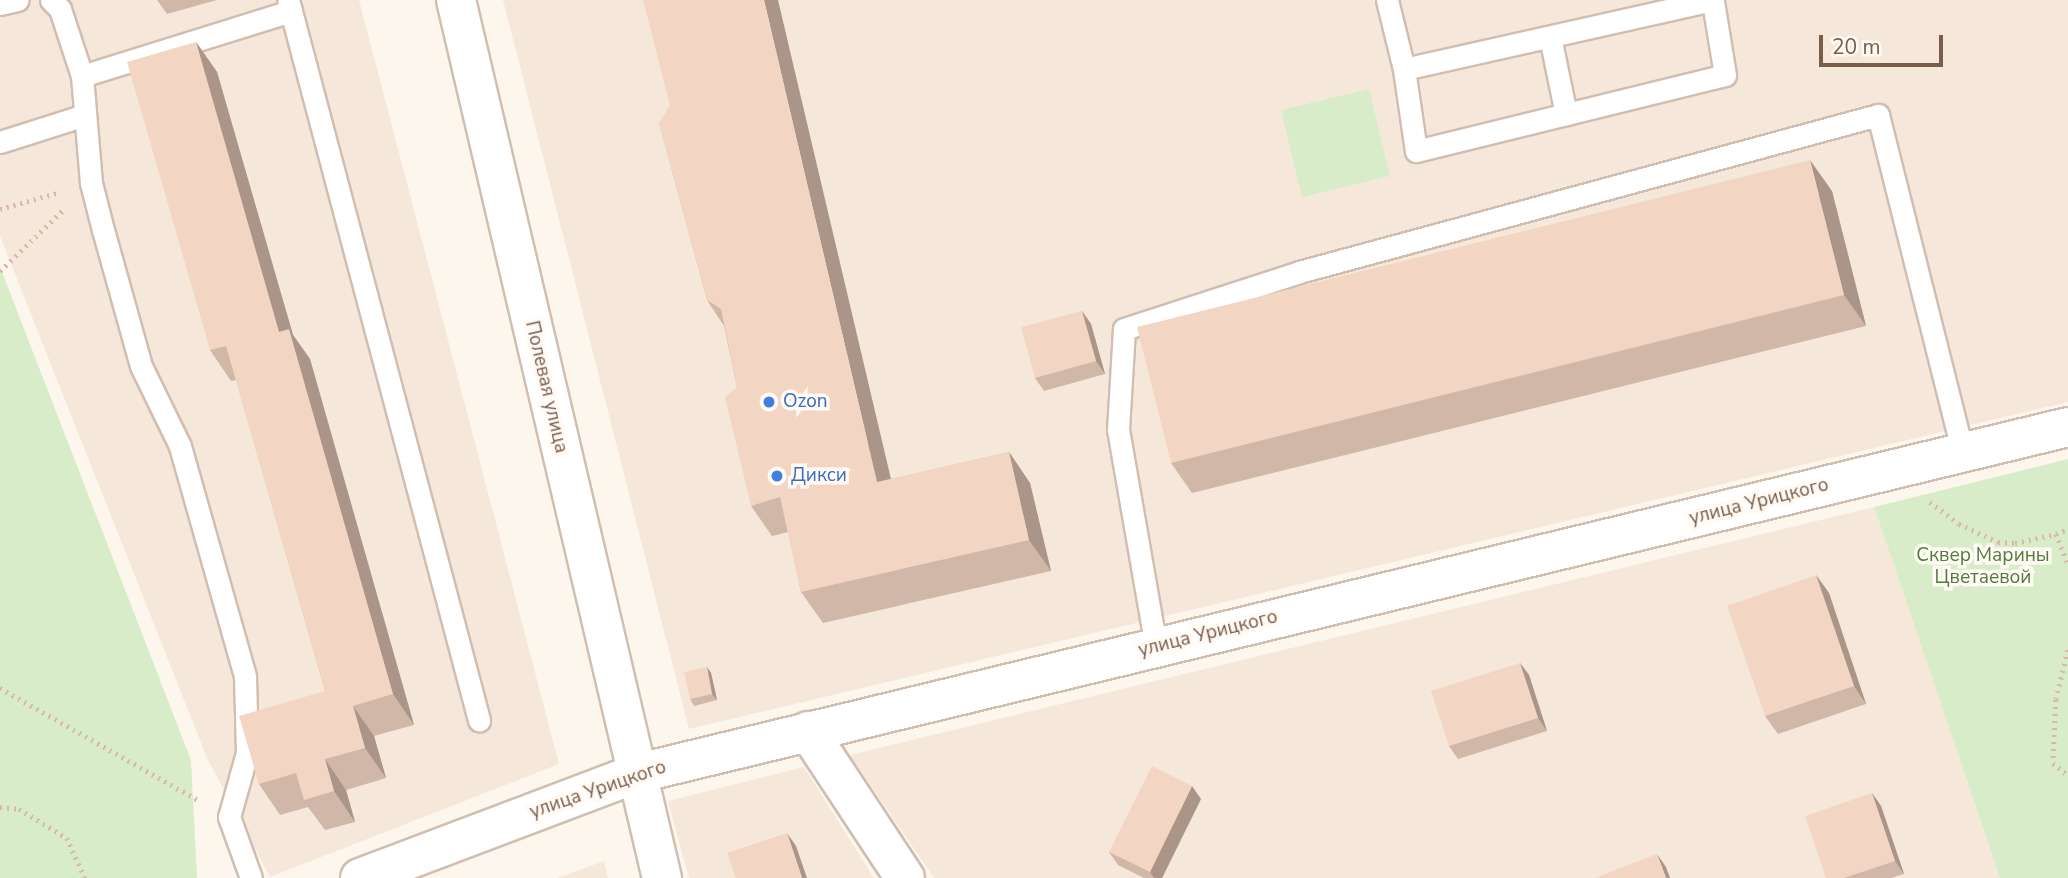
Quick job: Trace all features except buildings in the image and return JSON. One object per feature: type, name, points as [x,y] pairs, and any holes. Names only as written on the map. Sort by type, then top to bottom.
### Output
[{"type":"street","name":"Полевая улица","points":[[456,0],[635,774],[662,878]]},
{"type":"street","name":"улица Урицкого","points":[[360,878],[635,774],[2068,427]]},
{"type":"street","points":[[808,730],[905,878]]},
{"type":"lane","points":[[0,4],[18,0]]},
{"type":"lane","points":[[51,0],[60,9],[82,76],[91,183],[141,366],[180,446],[245,676],[247,753],[229,817],[251,878]]},
{"type":"lane","points":[[1387,0],[1404,69],[1416,151],[1725,75],[1712,1],[1404,69]]},
{"type":"lane","points":[[82,76],[289,6],[479,720]]},
{"type":"lane","points":[[1550,37],[1566,114]]},
{"type":"lane","points":[[1156,647],[1118,430],[1124,329],[1299,272],[1878,115],[1963,453]]},
{"type":"lane","points":[[0,142],[86,116]]},
{"type":"path","points":[[0,209],[91,183]]},
{"type":"path","points":[[0,271],[91,183]]},
{"type":"path","points":[[1925,495],[1934,509],[1998,542],[2015,543],[2068,529]]},
{"type":"path","points":[[2056,534],[2068,564]]},
{"type":"path","points":[[2068,650],[2056,700],[2053,764],[2068,775]]},
{"type":"path","points":[[0,688],[229,817]]},
{"type":"path","points":[[0,807],[19,809],[67,838],[85,878]]},
{"type":"shaded area","points":[[0,0],[359,0],[559,764],[270,877],[207,758],[0,236]]},
{"type":"shaded area","points":[[503,0],[2068,0],[2068,402],[689,729]]},
{"type":"shaded area","points":[[1874,507],[2000,878],[934,878],[850,755]]},
{"type":"shaded area","points":[[804,767],[874,878],[689,878],[668,801]]},
{"type":"shaded area","points":[[604,861],[608,878],[557,878]]},
{"type":"green space","points":[[1369,89],[1390,176],[1302,197],[1281,110]]},
{"type":"green space","points":[[0,267],[191,760],[197,878],[0,878]]},
{"type":"green space","name":"Сквер Марины Цветаевой","points":[[2068,459],[2068,878],[2000,878],[1874,507]]},
{"type":"place","name":"Ozon","points":[[769,402]]},
{"type":"place","name":"Дикси","points":[[777,476]]}]
